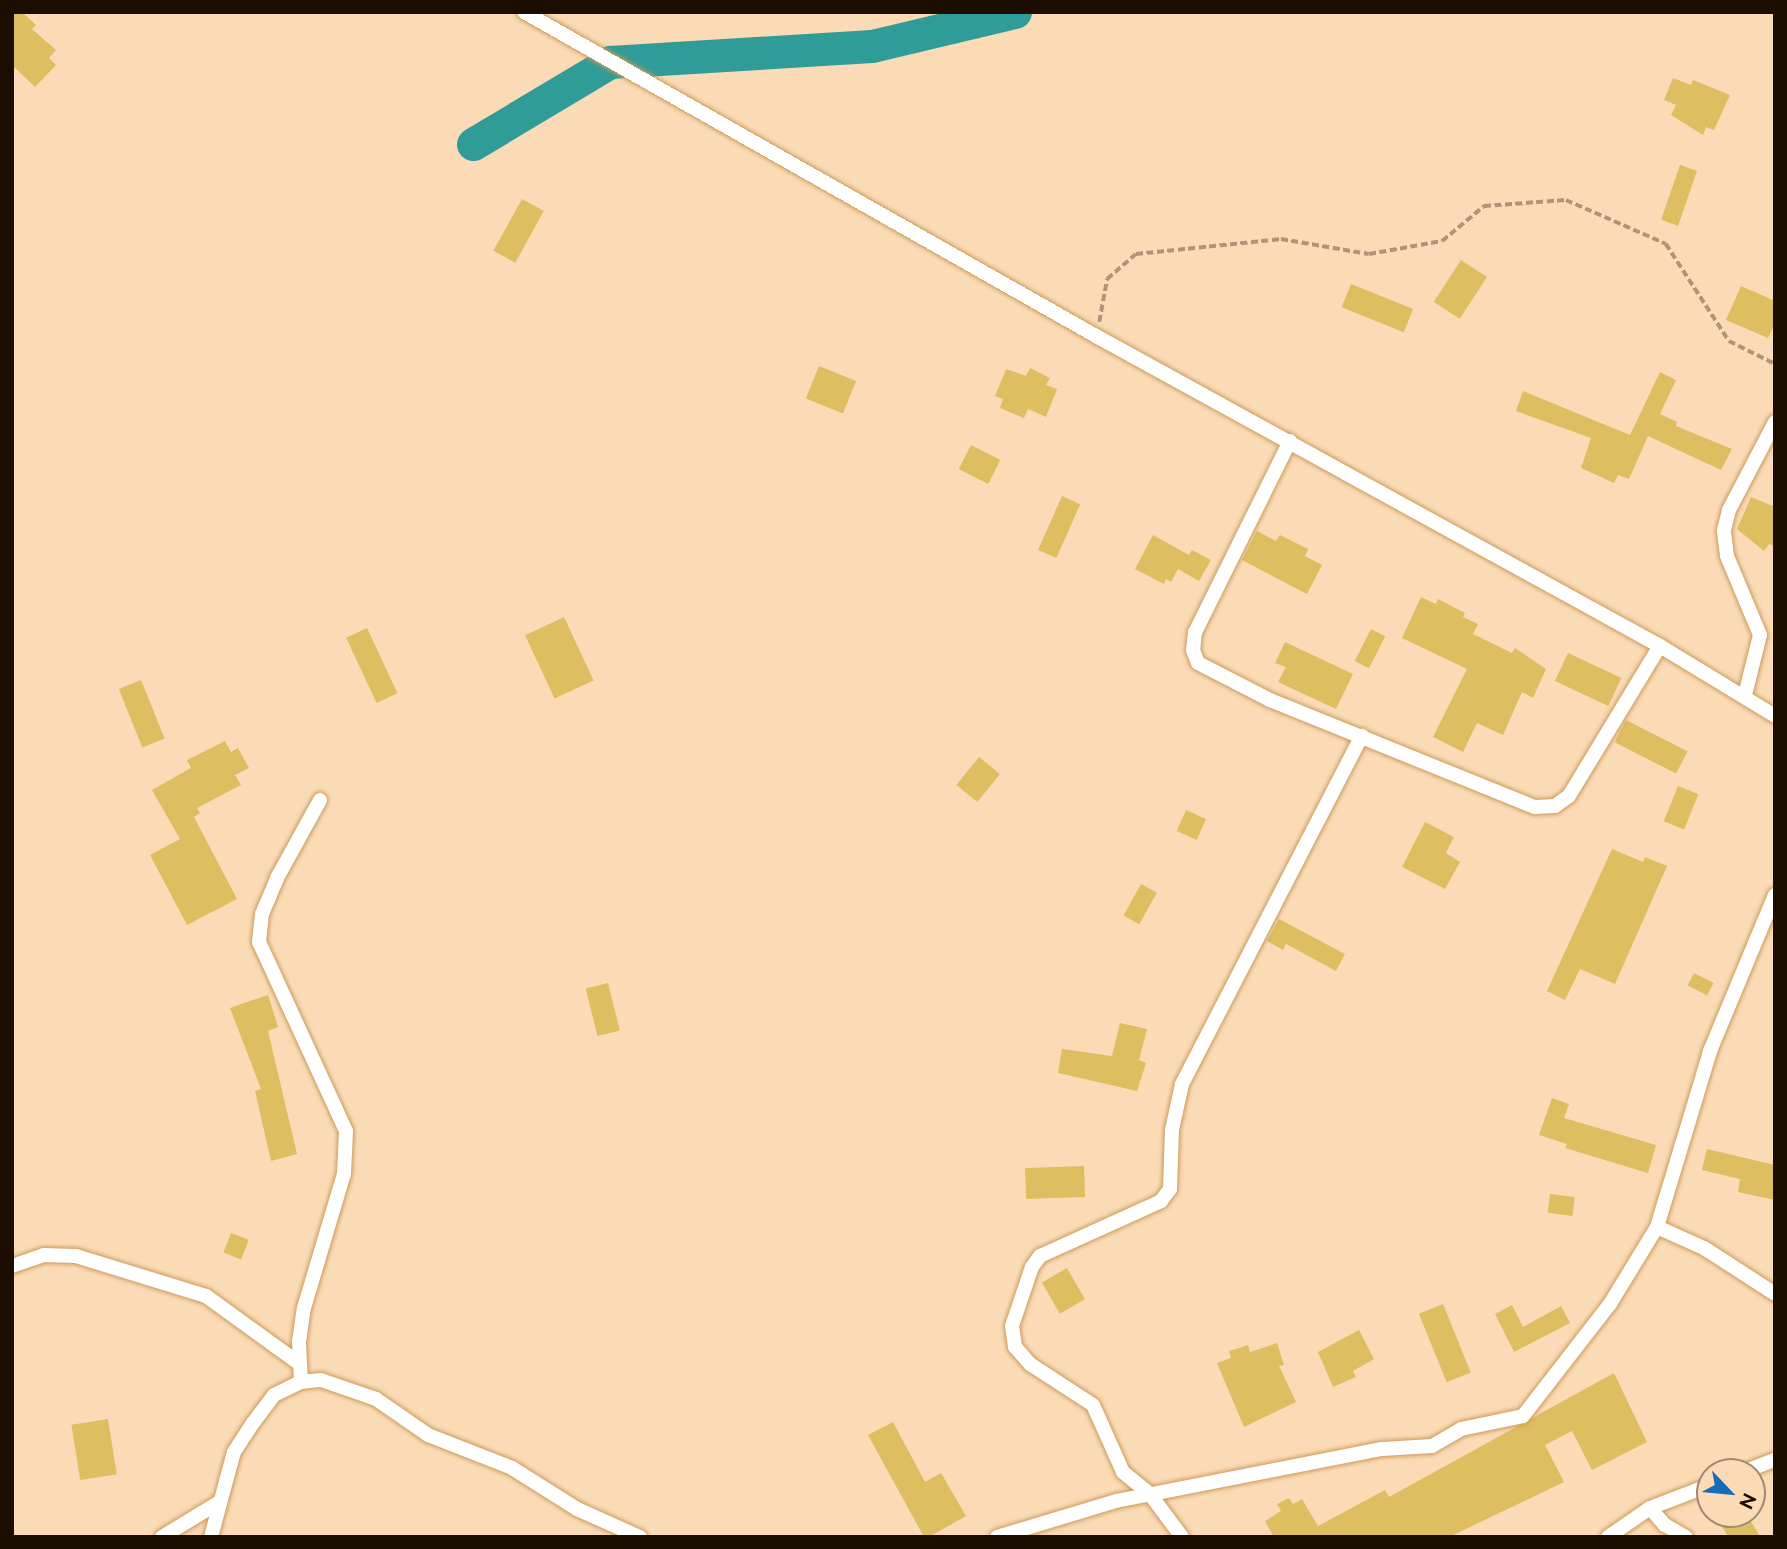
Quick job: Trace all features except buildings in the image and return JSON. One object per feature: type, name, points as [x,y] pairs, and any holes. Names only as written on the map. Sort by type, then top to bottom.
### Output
[{"type":"street","points":[[524,12],[1096,336],[1660,646],[1745,695],[1775,716]]},
{"type":"street","points":[[1745,695],[1760,635],[1727,556],[1724,530],[1729,510],[1775,422]]},
{"type":"street","points":[[1290,441],[1195,632],[1193,650],[1198,663],[1258,694],[1535,807],[1555,806],[1569,796],[1660,646]]},
{"type":"street","points":[[1182,1537],[1150,1494],[1123,1472],[1093,1405],[1030,1364],[1016,1347],[1012,1326],[1031,1267],[1040,1256],[1161,1201],[1170,1189],[1172,1130],[1182,1084],[1362,736]]},
{"type":"street","points":[[301,1382],[304,1308],[344,1174],[346,1131],[259,942],[262,914],[277,877],[320,800]]},
{"type":"street","points":[[997,1537],[1150,1494],[1382,1449],[1432,1446],[1461,1429],[1523,1416],[1610,1304],[1657,1227],[1710,1051],[1775,895]]},
{"type":"street","points":[[1657,1227],[1704,1248],[1775,1294]]},
{"type":"street","points":[[12,1266],[44,1255],[76,1256],[206,1296],[300,1364]]},
{"type":"street","points":[[211,1537],[218,1503],[234,1452],[253,1423],[274,1395],[301,1382],[321,1380],[376,1399],[428,1435],[512,1468],[577,1509],[640,1537]]},
{"type":"street","points":[[1608,1537],[1650,1508],[1696,1490]]},
{"type":"street","points":[[162,1537],[218,1503]]},
{"type":"street","points":[[1650,1508],[1665,1525],[1686,1537]]},
{"type":"path","points":[[1096,336],[1107,279],[1136,254],[1281,239],[1369,254],[1442,242],[1484,206],[1566,200],[1666,244],[1729,341],[1775,364]]},
{"type":"waterway","points":[[473,144],[610,62],[872,46],[1015,12]]}]
